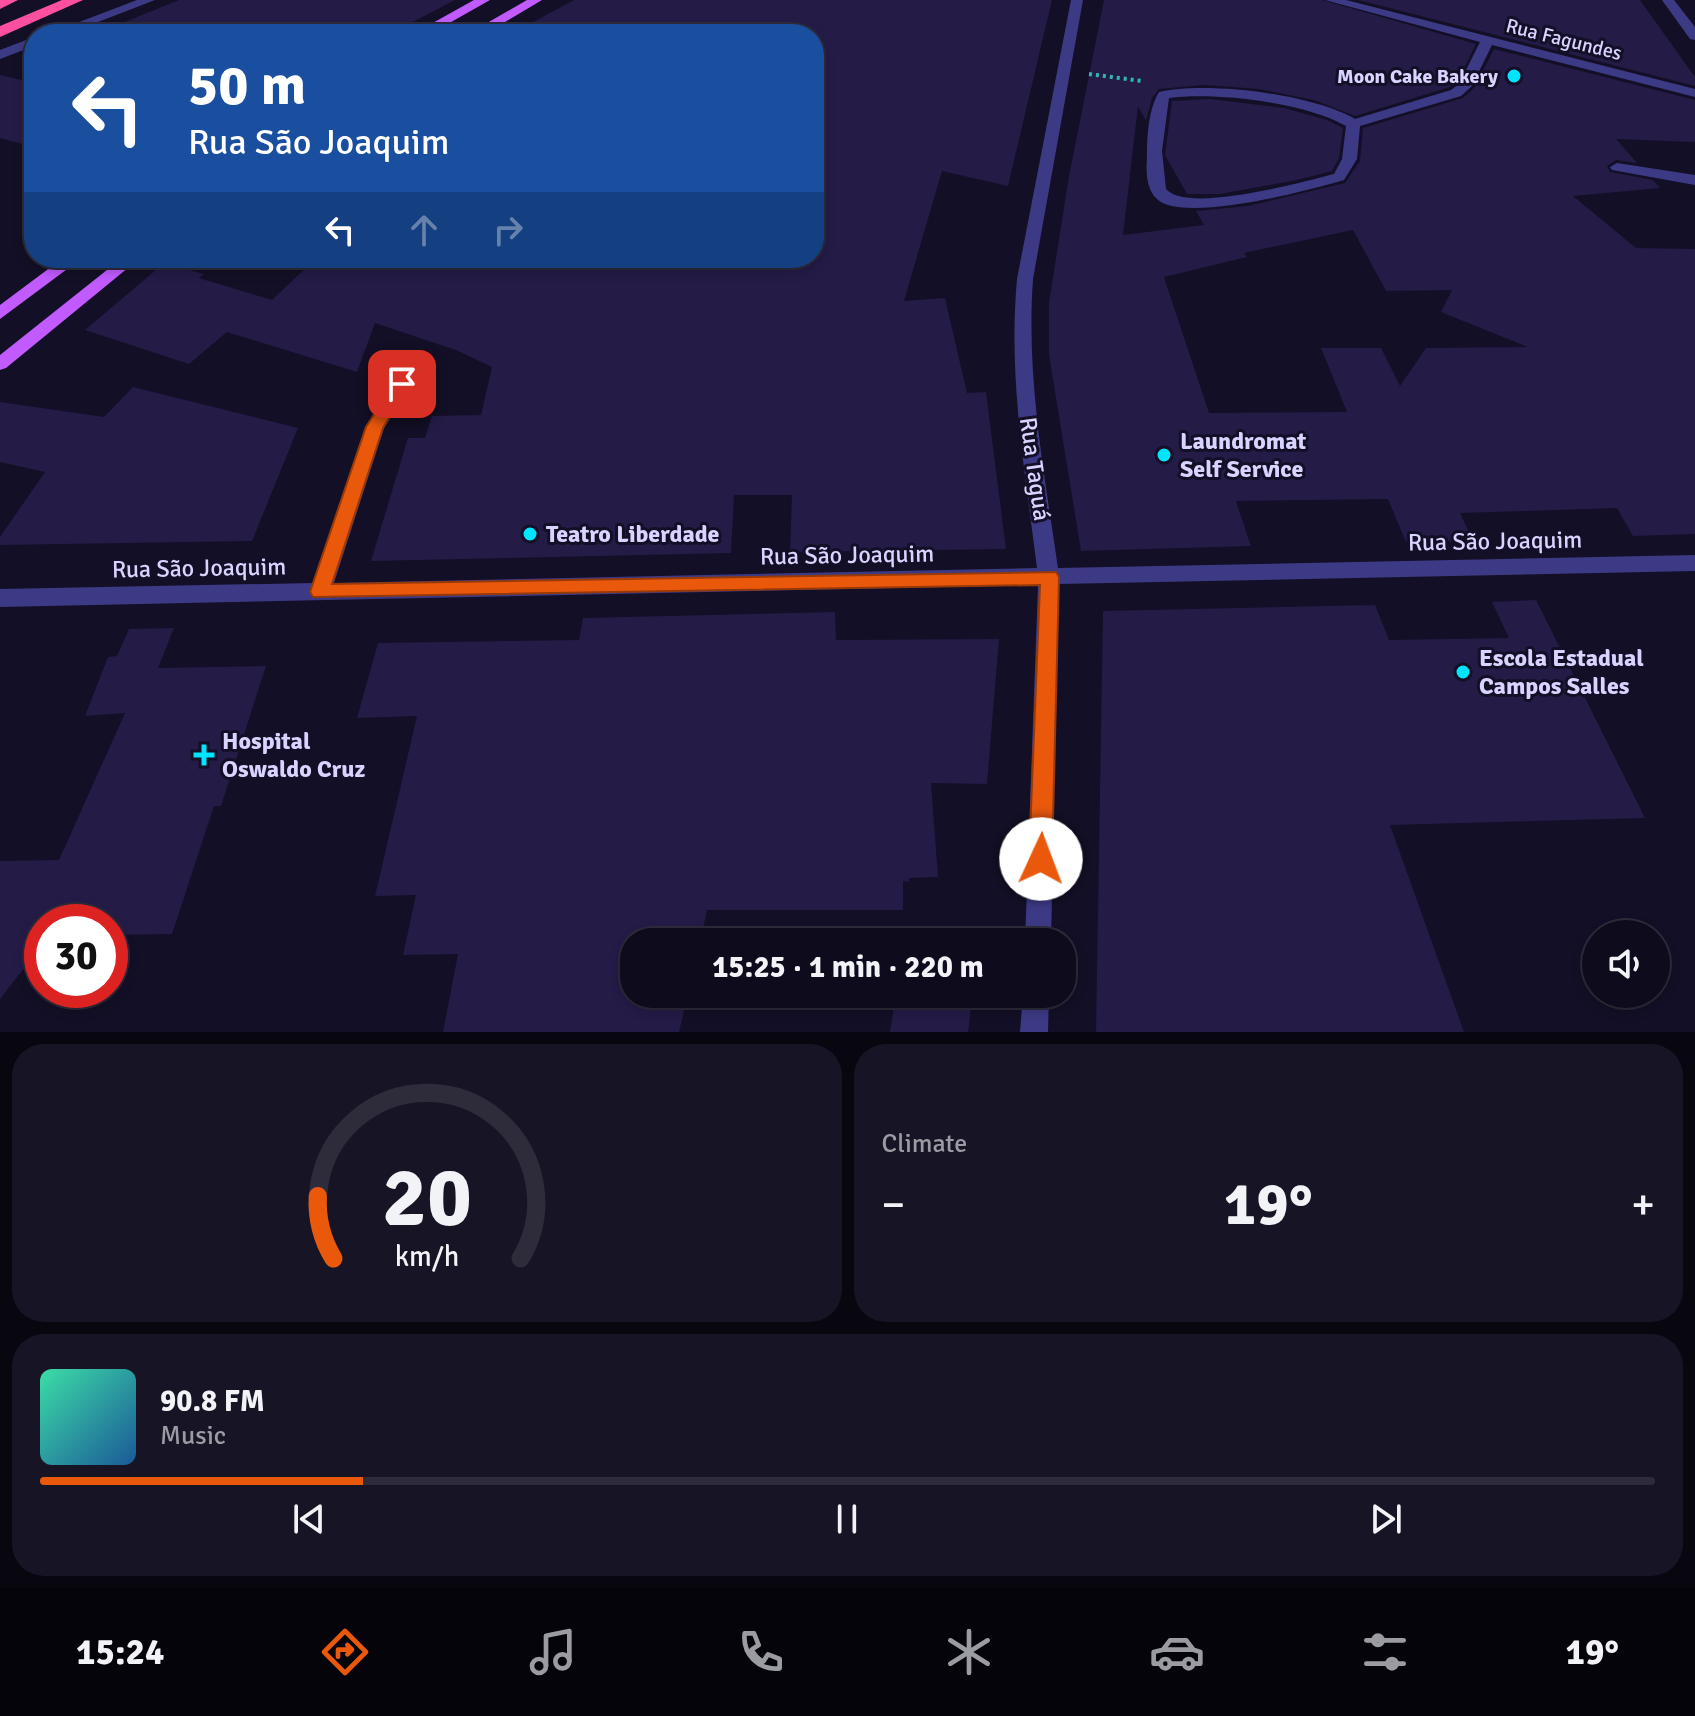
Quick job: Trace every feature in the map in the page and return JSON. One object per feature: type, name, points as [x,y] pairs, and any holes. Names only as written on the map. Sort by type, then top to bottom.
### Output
[{"type":"highway","points":[[0,4],[10,0]]},
{"type":"highway","points":[[0,32],[75,0]]},
{"type":"main road","points":[[439,24],[484,0]]},
{"type":"main road","points":[[493,24],[536,0]]},
{"type":"main road","points":[[0,313],[61,268]]},
{"type":"main road","points":[[0,364],[120,268]]},
{"type":"street","points":[[83,24],[149,0]]},
{"type":"street","name":"Rua Taguá","points":[[1038,928],[1049,577],[1023,385],[1022,318],[1025,279],[1077,0]]},
{"type":"street","name":"Rua Fagundes","points":[[1331,0],[1695,93]]},
{"type":"street","points":[[1668,0],[1695,36]]},
{"type":"street","points":[[1353,124],[1352,153],[1346,170],[1339,177],[1199,205],[1183,205],[1163,197],[1156,188],[1154,145],[1164,95],[1186,92],[1311,105],[1353,124],[1456,93],[1465,86],[1488,40]]},
{"type":"street","points":[[0,55],[24,45]]},
{"type":"street","points":[[1617,167],[1695,180]]},
{"type":"street","points":[[320,592],[375,427],[415,363]]},
{"type":"street","name":"Rua São Joaquim","points":[[0,598],[1695,563]]},
{"type":"street","points":[[1034,1032],[1035,1008]]},
{"type":"path","points":[[1064,71],[1152,83],[1164,95]]},
{"type":"building","points":[[179,0],[455,0],[409,24],[120,24]]},
{"type":"building","points":[[574,0],[1052,0],[1008,186],[942,171],[904,301],[945,298],[967,393],[986,392],[1006,549],[790,552],[792,495],[734,495],[731,553],[371,561],[408,438],[425,438],[432,416],[481,415],[492,367],[456,350],[375,323],[357,372],[227,332],[189,364],[85,330],[158,268],[182,268],[204,274],[199,278],[272,300],[306,268],[824,268],[824,24],[530,24]]},
{"type":"building","points":[[1104,0],[1322,0],[1476,44],[1457,82],[1450,87],[1355,116],[1314,100],[1259,89],[1204,85],[1159,89],[1152,98],[1146,121],[1138,106],[1123,235],[1204,225],[1196,211],[1248,206],[1345,183],[1360,161],[1363,128],[1463,98],[1475,87],[1494,49],[1695,100],[1695,142],[1616,139],[1637,163],[1616,160],[1607,166],[1610,172],[1653,180],[1660,188],[1573,196],[1636,248],[1695,249],[1695,534],[1633,536],[1617,508],[1460,513],[1473,541],[1406,542],[1388,499],[1236,501],[1251,546],[1081,551],[1049,355],[1049,303],[1069,176]],"holes":[[[1353,230],[1386,291],[1452,290],[1441,312],[1528,347],[1426,348],[1400,386],[1381,348],[1321,348],[1347,412],[1209,413],[1164,277],[1247,257],[1244,253]]]},
{"type":"building","points":[[1358,0],[1640,0],[1695,77],[1695,86]]},
{"type":"building","points":[[0,75],[24,81],[24,144],[0,138]]},
{"type":"building","points":[[1210,99],[1284,108],[1327,120],[1343,128],[1339,158],[1332,171],[1297,180],[1220,194],[1187,194],[1165,155],[1172,101]]},
{"type":"building","points":[[133,387],[298,428],[252,541],[0,545],[0,537],[45,472],[0,462],[0,402],[104,417]]},
{"type":"building","points":[[1536,600],[1645,818],[1390,825],[1464,1032],[1096,1032],[1103,611],[1375,605],[1389,640],[1509,638],[1492,602]]},
{"type":"building","points":[[835,612],[836,640],[999,639],[987,784],[931,783],[938,877],[903,881],[903,910],[707,910],[703,928],[620,928],[620,1008],[685,1008],[679,1032],[443,1032],[458,954],[403,955],[416,895],[375,896],[417,716],[357,718],[378,643],[579,640],[583,618]]},
{"type":"building","points":[[174,628],[158,668],[266,666],[221,806],[214,806],[172,934],[128,935],[128,904],[24,904],[24,968],[0,999],[0,861],[59,860],[125,713],[85,716],[108,657],[117,656],[129,629]]},
{"type":"building","points":[[894,1008],[971,1008],[968,1032],[890,1032]]},
{"type":"place","name":"Moon Cake Bakery","points":[[1514,76]]},
{"type":"place","name":"Laundromat Self Service","points":[[1164,455]]},
{"type":"place","name":"Teatro Liberdade","points":[[530,534]]},
{"type":"place","name":"Escola Estadual Campos Salles","points":[[1463,672]]},
{"type":"place","name":"Hospital Oswaldo Cruz","points":[[204,755]]},
{"type":"route","points":[[402,384],[375,427],[320,592],[1049,577],[1041,859]]}]
